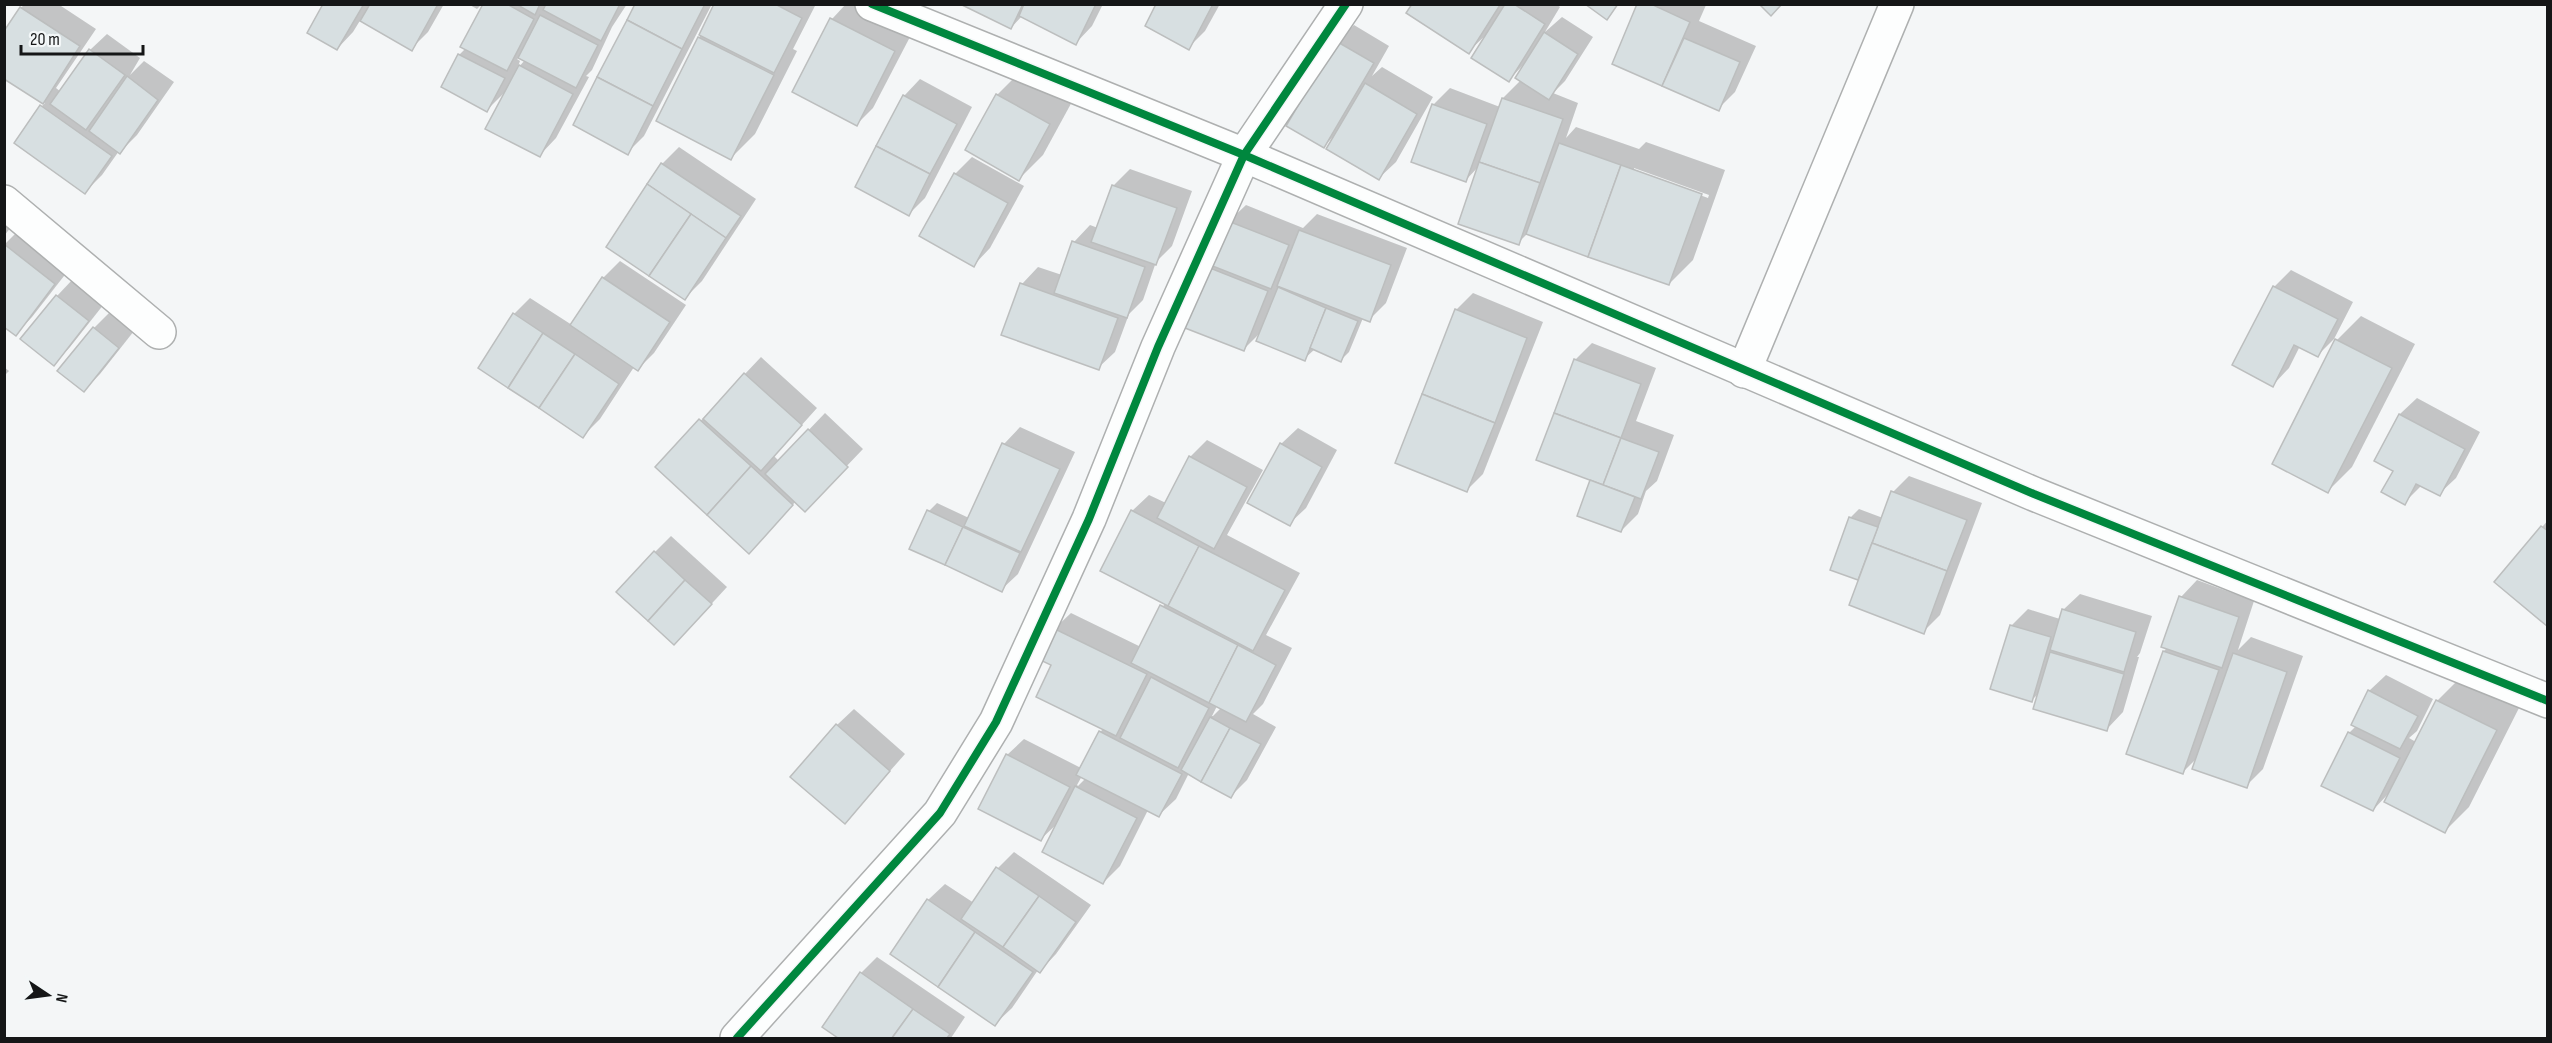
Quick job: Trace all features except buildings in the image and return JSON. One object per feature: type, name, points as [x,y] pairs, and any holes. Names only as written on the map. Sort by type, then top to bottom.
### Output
[{"type":"street","points":[[737,1038],[940,813],[996,722],[1089,519],[1158,347],[1244,155],[1346,4]]},
{"type":"street","points":[[1744,371],[1897,4]]},
{"type":"street","points":[[877,5],[1244,155],[2045,499],[2547,701]]},
{"type":"street","points":[[4,202],[159,332]]},
{"type":"cycle path","points":[[872,4],[1244,155],[2034,494],[2548,701]]},
{"type":"cycle path","points":[[737,1038],[940,813],[996,722],[1089,519],[1158,347],[1244,155],[1346,4]]}]
